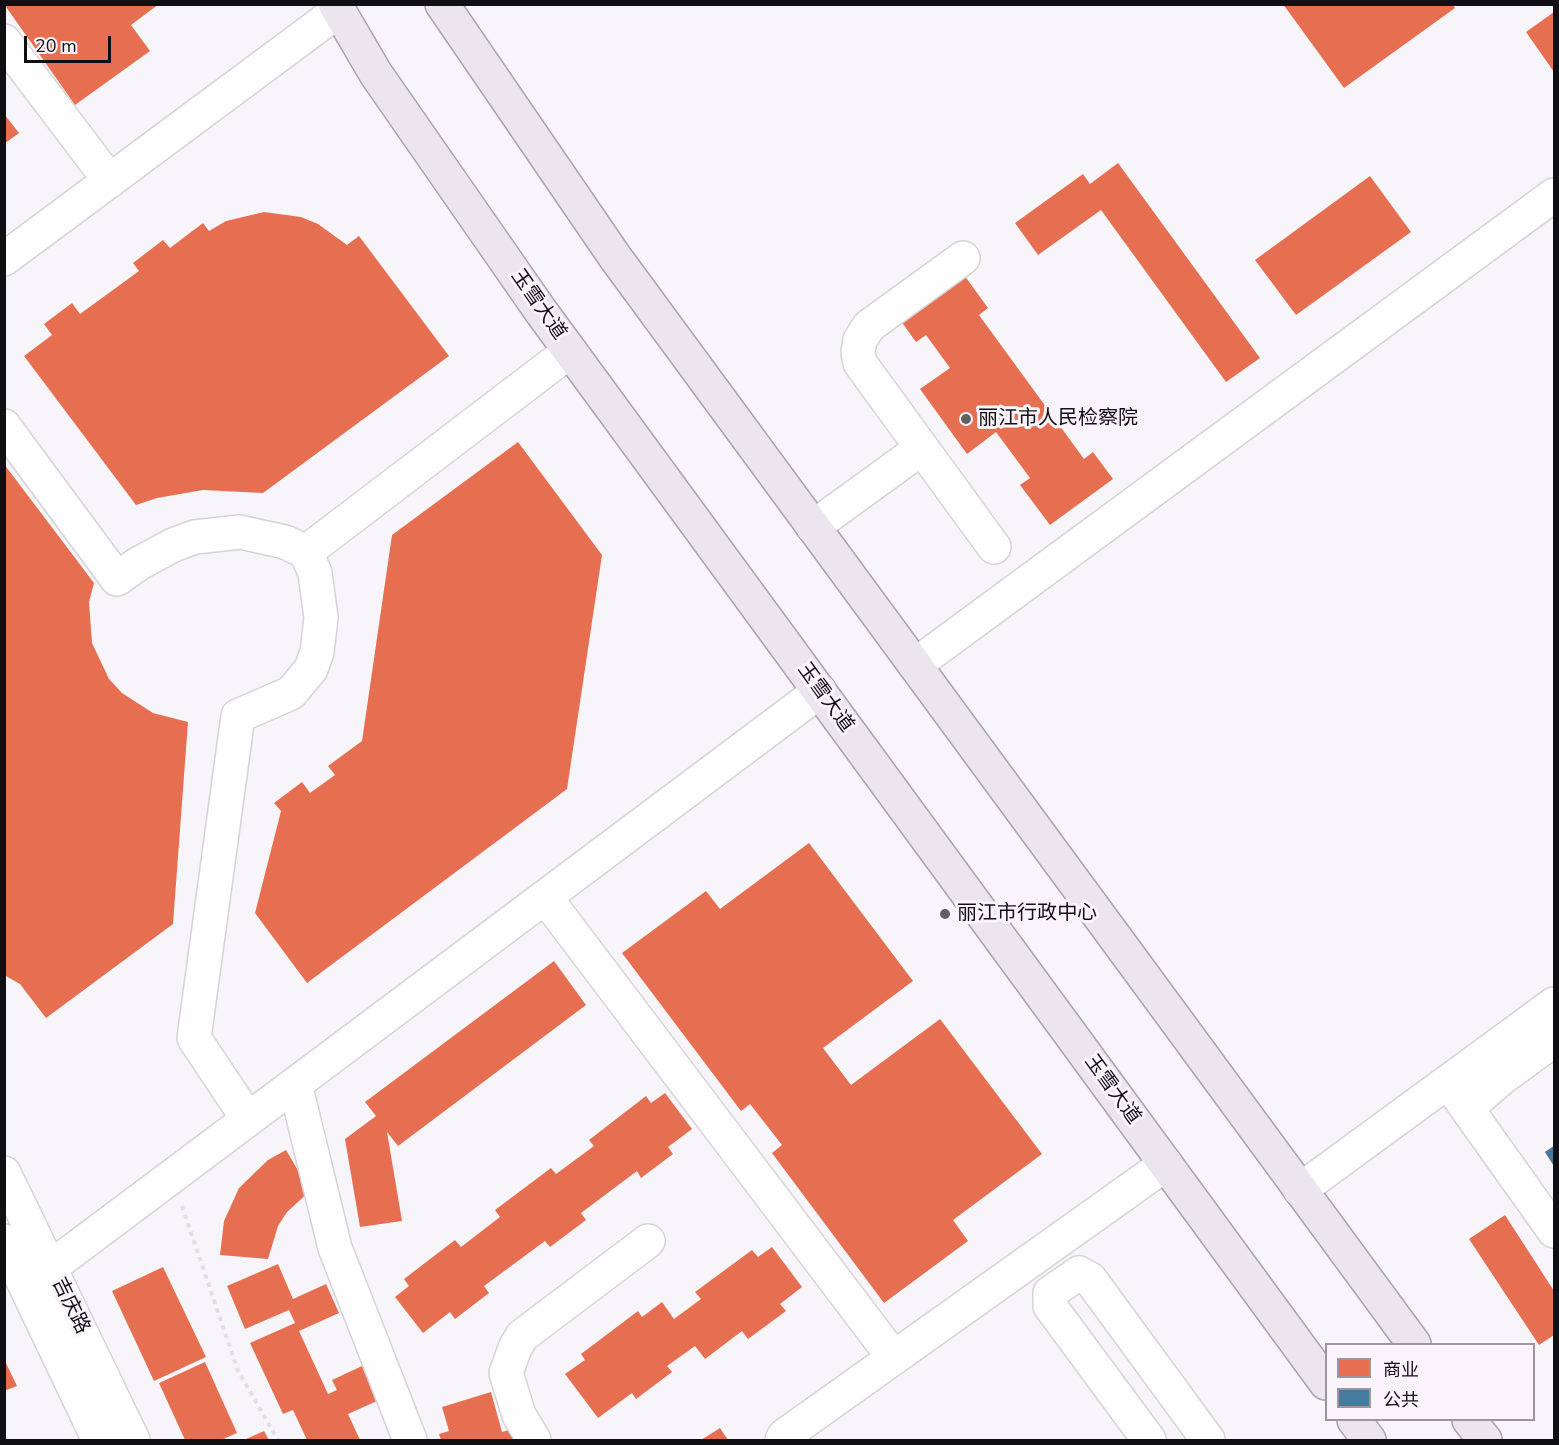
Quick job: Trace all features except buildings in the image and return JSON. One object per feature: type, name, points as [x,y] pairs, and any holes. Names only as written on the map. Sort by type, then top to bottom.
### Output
[{"type":"main road","points":[[442,4],[615,256],[1413,1343]]},
{"type":"main road","name":"玉雪大道","points":[[337,8],[376,74],[570,351],[1325,1382]]},
{"type":"main road","points":[[1355,1421],[1369,1440]]},
{"type":"main road","points":[[1471,1421],[1485,1440]]},
{"type":"street","points":[[4,259],[337,8]]},
{"type":"street","points":[[4,41],[110,181]]},
{"type":"street","points":[[915,665],[1554,195]]},
{"type":"street","points":[[963,258],[869,326],[860,340],[860,363],[994,547]]},
{"type":"street","points":[[306,552],[570,351]]},
{"type":"street","points":[[4,426],[117,579],[173,545],[217,533],[240,532],[262,536],[306,552]]},
{"type":"street","points":[[813,527],[922,448]]},
{"type":"street","points":[[248,1119],[194,1038],[238,716],[291,693],[311,669],[316,652],[321,618],[320,595],[306,552]]},
{"type":"street","points":[[51,1267],[820,691]]},
{"type":"street","points":[[545,897],[894,1358]]},
{"type":"street","points":[[1300,1190],[1554,1004]]},
{"type":"street","points":[[1467,1108],[1502,1078],[1554,1040]]},
{"type":"street","points":[[1448,1082],[1554,1231]]},
{"type":"street","points":[[295,1084],[335,1248],[410,1440]]},
{"type":"street","points":[[782,1440],[784,1436],[1166,1164]]},
{"type":"street","name":"吉庆路","points":[[4,1173],[133,1440]]},
{"type":"street","points":[[534,1440],[519,1415],[506,1373],[515,1348],[522,1336],[648,1241]]},
{"type":"street","name":"吉庆路","points":[[6,1250],[99,1440]]},
{"type":"street","points":[[1149,1440],[1050,1306],[1050,1293],[1079,1273],[1090,1279],[1208,1440]]},
{"type":"path","points":[[172,1176],[238,1371],[278,1440]]},
{"type":"place","name":"丽江市人民检察院","points":[[966,419]]},
{"type":"place","name":"丽江市行政中心","points":[[945,914]]}]
